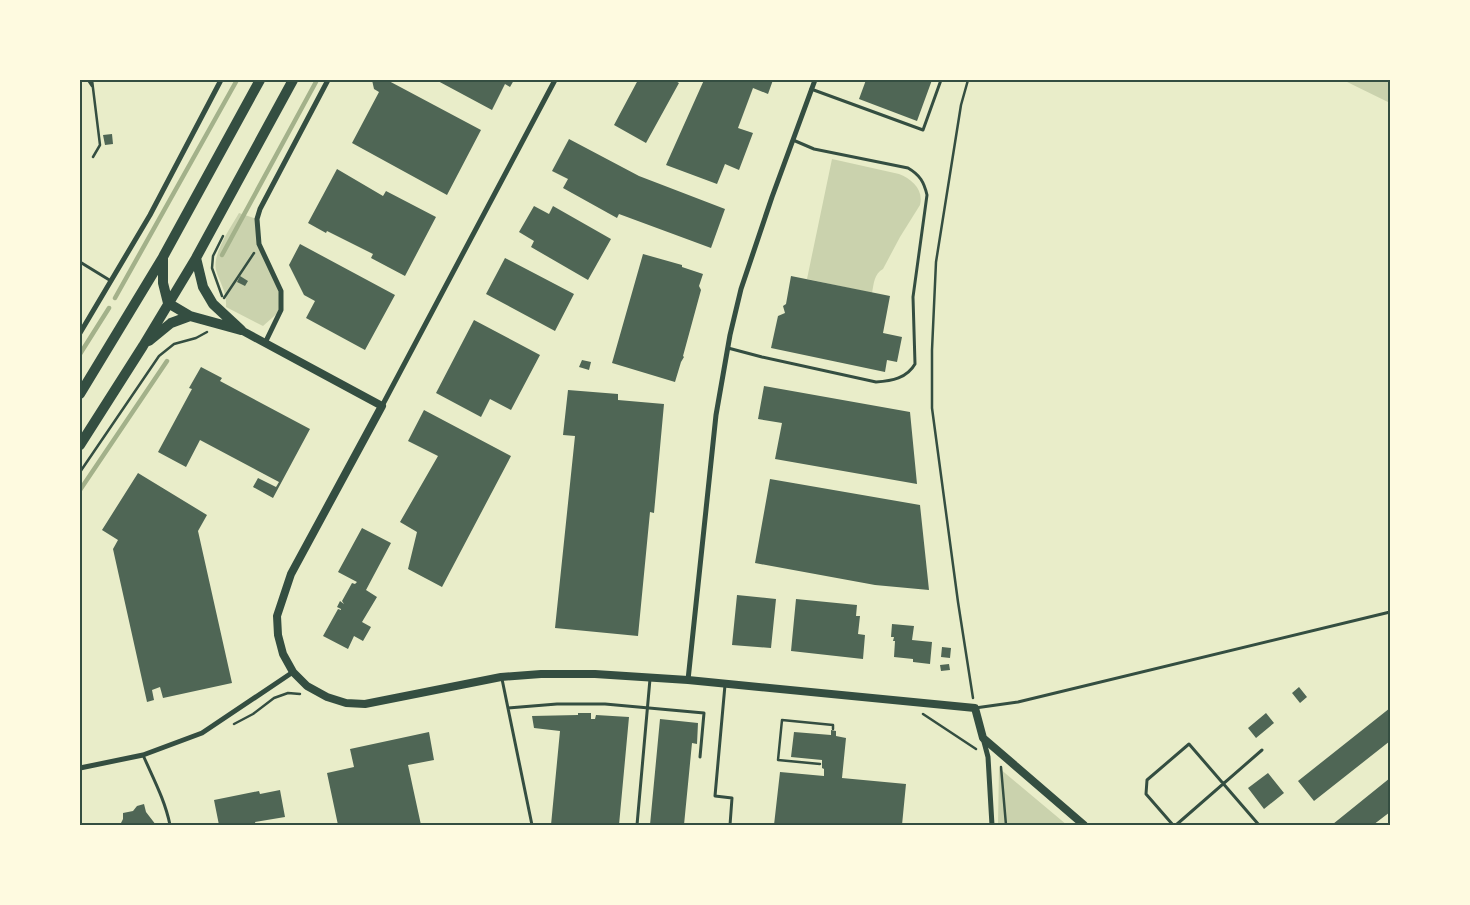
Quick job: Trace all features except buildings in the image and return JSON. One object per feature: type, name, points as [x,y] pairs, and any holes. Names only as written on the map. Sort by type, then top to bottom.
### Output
[{"type":"highway","points":[[80,394],[163,257],[260,80]]},
{"type":"highway","points":[[80,445],[196,258],[293,80]]},
{"type":"highway","points":[[163,257],[163,283],[168,303],[190,316],[241,330]]},
{"type":"highway","points":[[196,258],[202,287],[213,304],[241,330]]},
{"type":"highway","points":[[143,346],[171,323],[190,316]]},
{"type":"street","points":[[80,333],[150,215],[221,80]]},
{"type":"street","points":[[265,343],[280,310],[281,291],[260,246],[256,219],[328,80]]},
{"type":"street","points":[[555,80],[382,406],[294,567],[277,616],[278,635],[284,654],[293,672],[307,686],[327,697],[346,703],[366,704],[501,677],[596,674],[688,680],[975,708],[988,757],[992,825]]},
{"type":"street","points":[[688,680],[716,415],[727,348],[741,289],[815,80]]},
{"type":"street","points":[[241,330],[382,406]]},
{"type":"street","points":[[80,768],[143,755],[202,734],[293,672]]},
{"type":"street","points":[[983,738],[1084,825]]},
{"type":"lane","points":[[812,89],[923,130],[941,80]]},
{"type":"lane","points":[[727,348],[762,358],[876,382],[891,381],[904,376],[912,370],[915,364],[912,297],[927,195],[924,182],[917,173],[908,168],[814,149],[793,140]]},
{"type":"lane","points":[[80,263],[112,281]]},
{"type":"lane","points":[[975,708],[1018,702],[1390,612]]},
{"type":"lane","points":[[501,677],[532,825]]},
{"type":"lane","points":[[637,825],[650,678]]},
{"type":"lane","points":[[725,684],[715,796],[732,798],[730,825]]},
{"type":"lane","points":[[508,708],[558,704],[605,704],[704,713],[700,757]]},
{"type":"lane","points":[[1259,825],[1224,784],[1189,744],[1147,780],[1146,794],[1174,825],[1224,784],[1262,750]]},
{"type":"lane","points":[[143,755],[168,812],[170,825]]},
{"type":"path","points":[[88,80],[92,88]]},
{"type":"path","points":[[92,80],[100,145],[93,157]]},
{"type":"path","points":[[968,80],[961,105],[936,262],[932,398],[958,602],[975,708]]},
{"type":"path","points":[[222,305],[222,290],[212,268],[213,256],[226,229]]},
{"type":"path","points":[[223,299],[260,246]]},
{"type":"path","points":[[80,472],[159,356],[174,344],[196,338],[210,329]]},
{"type":"path","points":[[820,764],[778,760],[782,720],[833,725],[833,729]]},
{"type":"path","points":[[1001,766],[1006,825]]},
{"type":"green space","points":[[1343,80],[1390,80],[1390,103]]},
{"type":"green space","points":[[832,159],[899,174],[912,182],[919,190],[920,205],[883,269],[876,276],[872,293],[807,279]]},
{"type":"green space","points":[[239,213],[257,219],[259,244],[281,291],[281,310],[263,326],[226,307],[224,292],[216,270],[219,249]]},
{"type":"green space","points":[[999,768],[1067,825],[998,825]]},
{"type":"waterway","points":[[115,298],[237,80]]},
{"type":"waterway","points":[[222,255],[317,80]]},
{"type":"waterway","points":[[80,354],[109,308]]},
{"type":"waterway","points":[[80,490],[167,361]]}]
